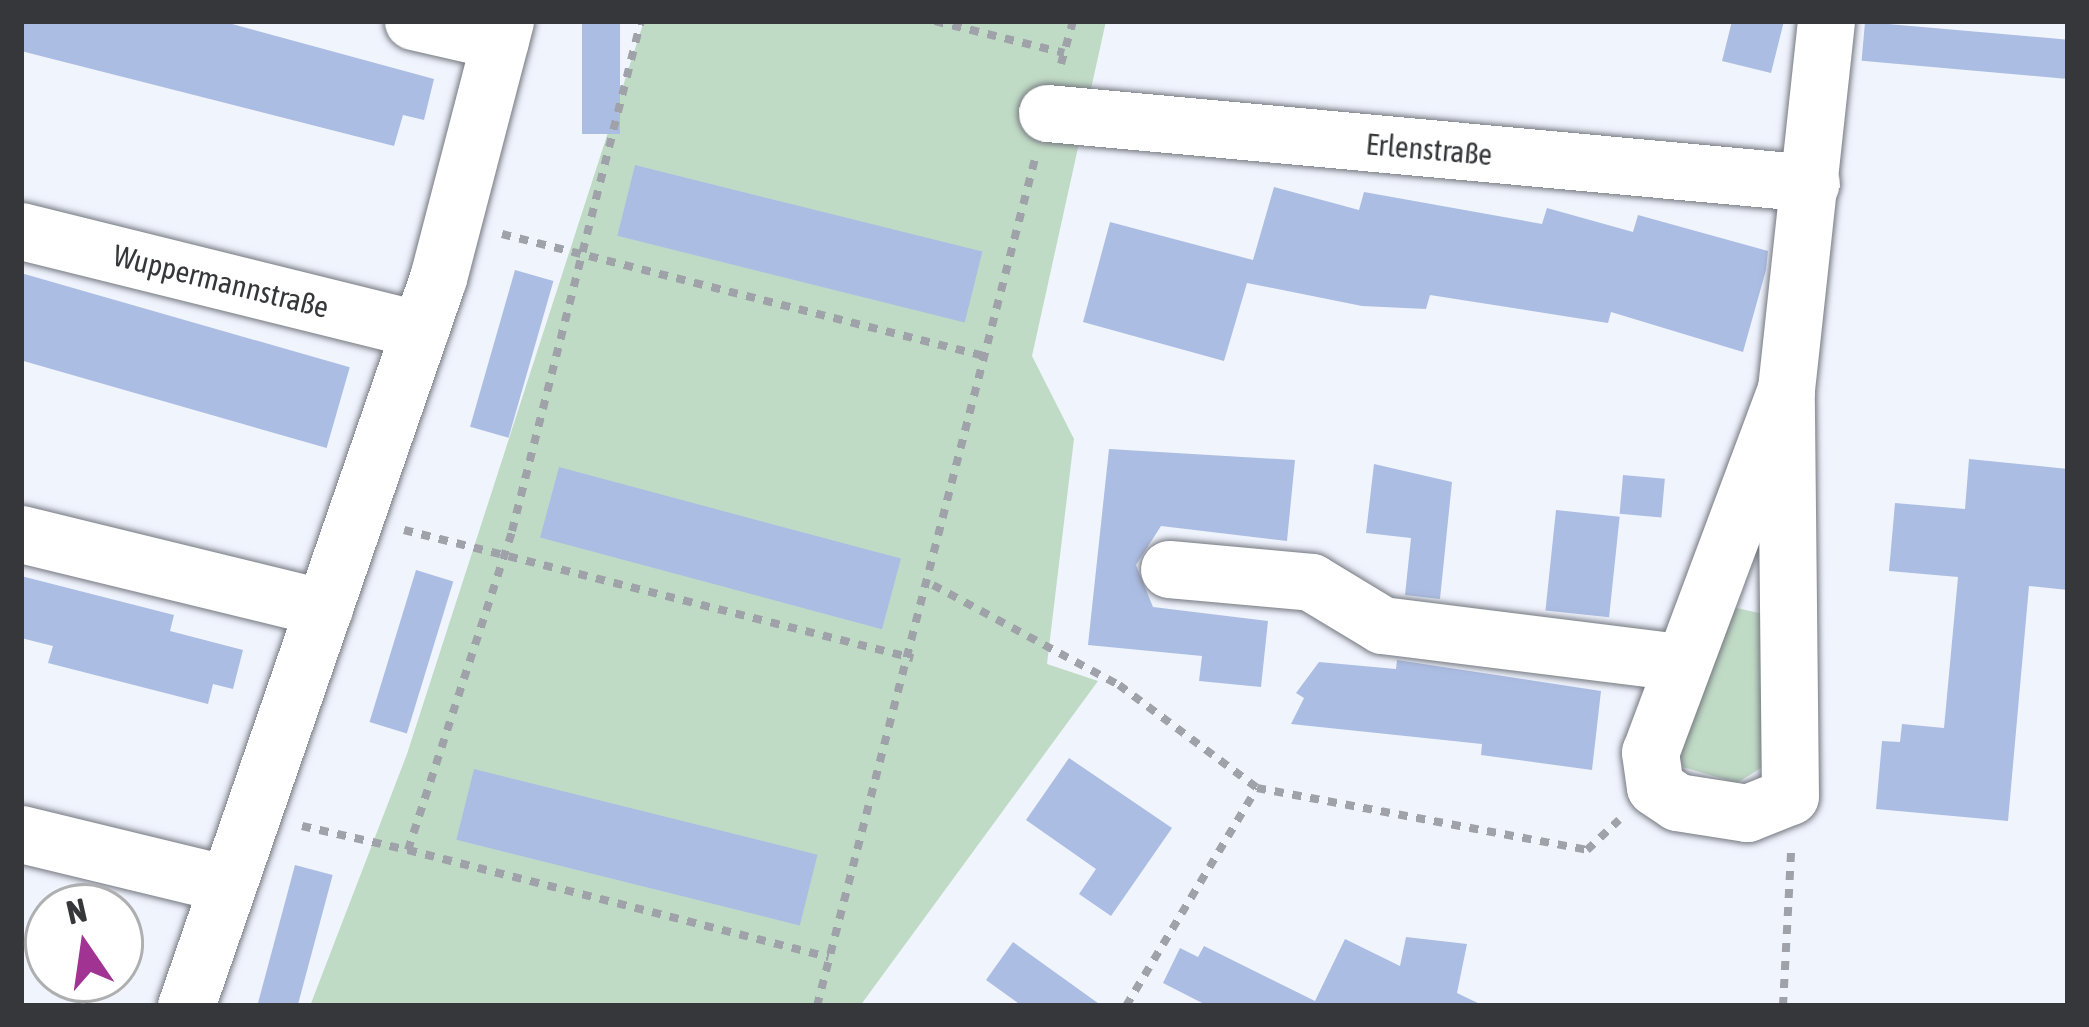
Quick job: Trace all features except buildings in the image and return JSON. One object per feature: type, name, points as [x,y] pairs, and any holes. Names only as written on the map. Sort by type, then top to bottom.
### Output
[{"type":"street","points":[[186,1006],[224,883],[420,330],[454,222],[503,31],[413,21]]},
{"type":"street","points":[[1786,389],[1679,662],[1650,752],[1655,787],[1748,813],[1790,796],[1786,389],[1826,21]]},
{"type":"street","name":"Erlenstraße","points":[[1047,113],[1811,183]]},
{"type":"street","name":"Wuppermannstraße","points":[[21,231],[420,330]]},
{"type":"street","points":[[21,534],[324,608]]},
{"type":"street","points":[[1169,568],[1311,582],[1382,625],[1679,662]]},
{"type":"street","points":[[21,834],[224,883]]},
{"type":"path","points":[[408,850],[503,556],[641,21]]},
{"type":"path","points":[[935,21],[1064,53]]},
{"type":"path","points":[[817,1006],[933,585],[1072,21]]},
{"type":"path","points":[[454,222],[986,356]]},
{"type":"path","points":[[357,518],[913,658]]},
{"type":"path","points":[[933,585],[1119,686],[1257,788],[1587,850],[1655,787]]},
{"type":"path","points":[[1126,1006],[1257,788]]},
{"type":"path","points":[[1783,1006],[1790,796]]},
{"type":"path","points":[[248,826],[283,821],[829,958]]},
{"type":"green space","points":[[644,21],[1106,21],[1032,356],[1074,439],[1047,664],[1098,681],[860,1006],[310,1006],[407,754]]},
{"type":"green space","points":[[1723,605],[1768,615],[1772,761],[1737,783],[1683,767],[1673,742]]}]
